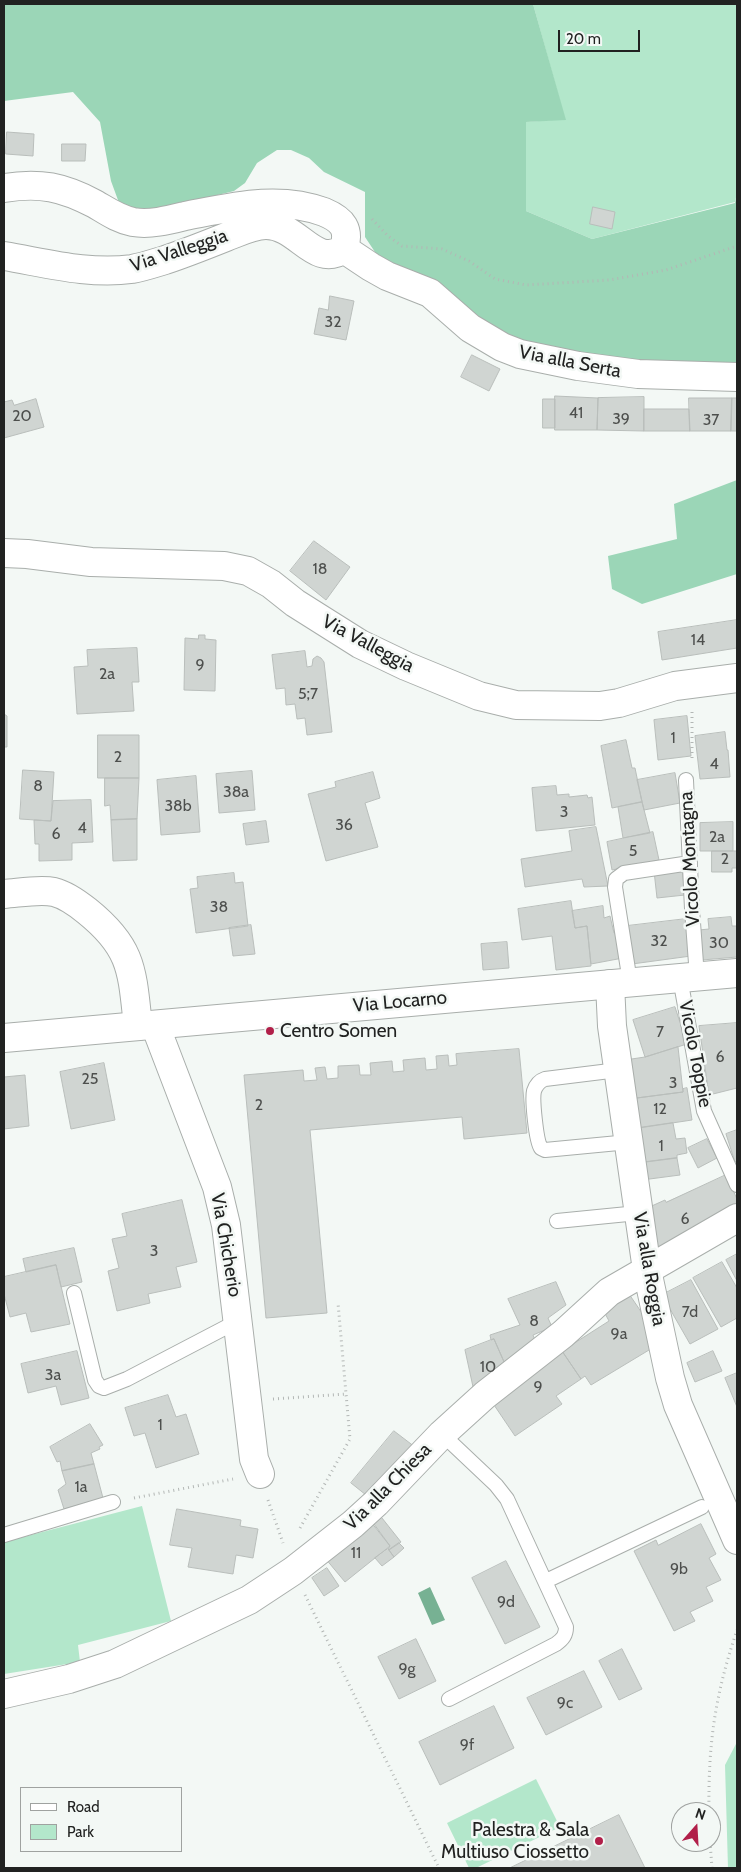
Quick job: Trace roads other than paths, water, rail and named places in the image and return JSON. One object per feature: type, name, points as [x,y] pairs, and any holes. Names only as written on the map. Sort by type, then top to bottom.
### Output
[{"type":"street","points":[[4,188],[37,185],[68,191],[111,214],[133,222],[156,221],[257,203],[310,207],[329,214],[343,224],[347,234],[344,249]]},
{"type":"street","name":"Via Valleggia","points":[[4,256],[68,268],[104,271],[133,268],[167,259],[246,229],[265,225],[290,232],[314,251],[322,254],[330,255],[344,249]]},
{"type":"street","name":"Via alla Serta","points":[[344,249],[387,276],[430,293],[476,333],[520,354],[578,366],[638,374],[737,377]]},
{"type":"street","name":"Via Valleggia","points":[[4,553],[91,562],[224,566],[248,571],[360,644],[406,666],[479,696],[516,705],[600,706],[619,703],[675,686],[737,678]]},
{"type":"street","name":"Via Chicherio","points":[[4,894],[53,892],[76,902],[96,918],[113,936],[126,956],[147,1025],[217,1188],[226,1225],[254,1459],[260,1474]]},
{"type":"street","name":"Via Locarno","points":[[4,1038],[737,973]]},
{"type":"street","name":"Via alla Roggia","points":[[620,983],[612,1026],[647,1270],[670,1378],[678,1405],[737,1540]]},
{"type":"street","name":"Via alla Chiesa","points":[[4,1694],[69,1679],[115,1664],[249,1600],[290,1562],[353,1524],[376,1503],[442,1434],[485,1395],[563,1334],[609,1292],[737,1218]]},
{"type":"lane","name":"Vicolo Montagna","points":[[686,780],[690,863],[688,977]]},
{"type":"lane","points":[[620,983],[616,879],[624,873],[690,863]]},
{"type":"lane","name":"Vicolo Toppie","points":[[688,977],[704,1111],[737,1185]]},
{"type":"lane","points":[[618,1070],[540,1081],[534,1090],[537,1140],[539,1145],[545,1150],[629,1142]]},
{"type":"lane","points":[[557,1221],[638,1213]]},
{"type":"lane","points":[[74,1293],[95,1380],[99,1386],[104,1388],[128,1380],[238,1321]]},
{"type":"lane","points":[[442,1434],[496,1485],[507,1499],[564,1620],[566,1633],[564,1638],[556,1644],[448,1699]]},
{"type":"lane","points":[[4,1535],[113,1502]]},
{"type":"lane","points":[[546,1581],[702,1507]]},
{"type":"place","name":"Centro Somen","points":[[270,1031]]},
{"type":"place","name":"Palestra & Sala Multiuso Ciossetto","points":[[599,1841]]}]
